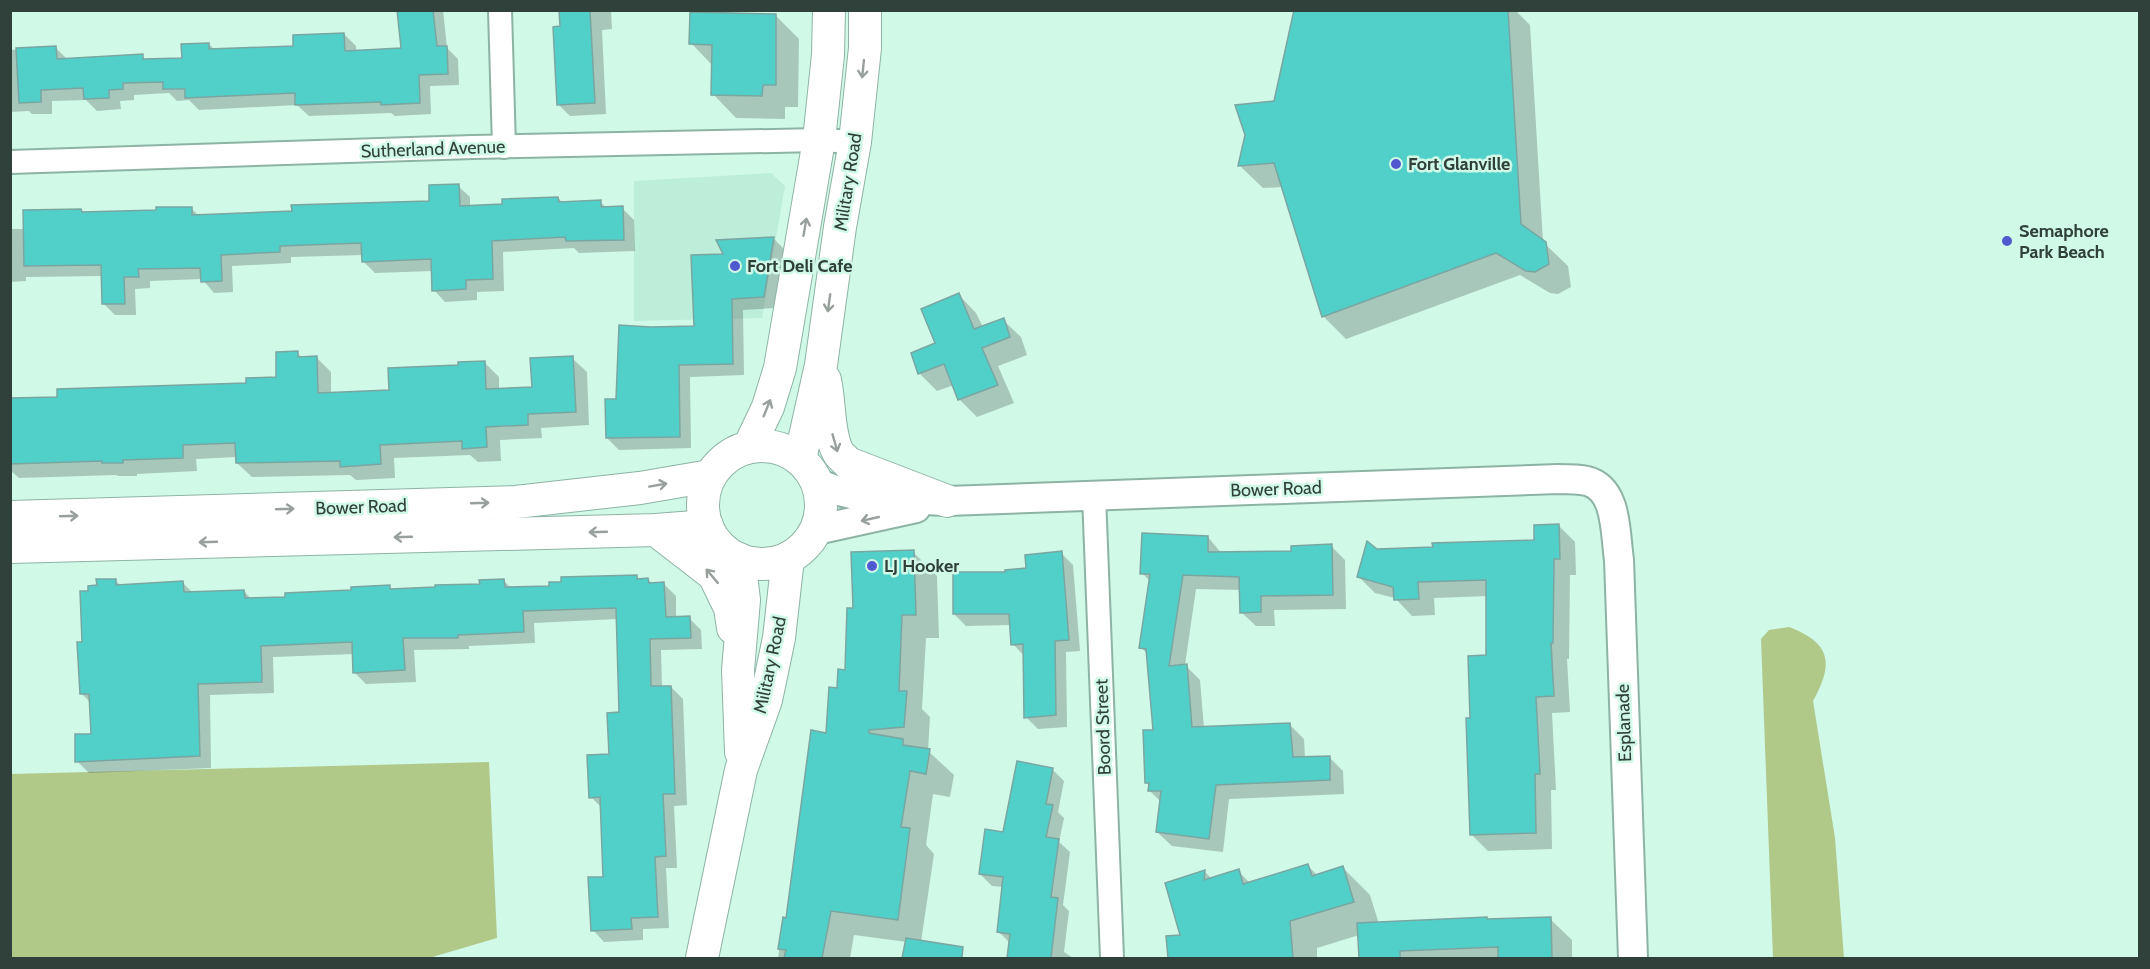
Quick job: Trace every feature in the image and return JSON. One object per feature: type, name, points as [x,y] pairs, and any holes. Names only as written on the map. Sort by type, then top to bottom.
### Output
[{"type":"main road","name":"Military Road","points":[[749,447],[768,407],[780,368],[819,140],[828,55],[828,10]]},
{"type":"main road","name":"Military Road","points":[[809,471],[840,227],[855,142],[865,48],[865,10]]},
{"type":"main road","points":[[821,365],[829,397],[832,431],[838,452],[848,463],[948,501]]},
{"type":"main road","points":[[772,446],[788,451],[809,471],[821,497],[821,516],[808,543],[788,558],[775,562],[759,563],[739,559],[725,550],[714,539],[703,513],[705,490],[710,476],[725,459],[749,447],[772,446]]},
{"type":"main road","name":"Bower Road","points":[[10,517],[516,502],[631,489],[710,476]]},
{"type":"main road","name":"Bower Road","points":[[10,547],[656,530],[707,526]]},
{"type":"main road","points":[[656,530],[714,575],[730,608],[738,670]]},
{"type":"main road","name":"Military Road","points":[[702,958],[741,770],[766,700],[779,638],[788,558]]},
{"type":"main road","name":"Military Road","points":[[739,559],[744,600],[738,670],[741,770]]},
{"type":"street","points":[[500,10],[504,147]]},
{"type":"street","name":"Sutherland Avenue","points":[[10,162],[504,147],[819,140],[855,142]]},
{"type":"street","name":"Bower Road","points":[[809,471],[833,490],[863,496],[948,501],[1558,479],[1587,481],[1603,489]]},
{"type":"street","name":"Esplanade","points":[[1603,489],[1612,509],[1619,560],[1633,958]]},
{"type":"street","name":"Boord Street","points":[[1094,495],[1112,958]]},
{"type":"street","name":"Bower Road","points":[[816,530],[948,501]]},
{"type":"street","points":[[695,958],[702,958]]},
{"type":"shaded area","points":[[771,173],[785,186],[762,318],[634,321],[634,181]]},
{"type":"green space","points":[[1789,627],[1813,640],[1821,647],[1825,656],[1824,676],[1813,701],[1835,838],[1844,958],[1773,958],[1761,639],[1769,630]]},
{"type":"green space","points":[[489,762],[497,938],[429,958],[11,958],[11,774]]},
{"type":"building","points":[[397,10],[433,10],[437,46],[447,46],[448,74],[419,75],[420,103],[295,105],[295,93],[185,98],[185,89],[163,89],[163,82],[123,83],[123,89],[109,90],[109,98],[84,99],[83,88],[41,90],[41,102],[19,103],[16,48],[56,46],[57,59],[143,54],[143,59],[182,58],[181,44],[209,43],[209,49],[293,46],[293,35],[344,33],[345,51],[401,48]]},
{"type":"building","points":[[559,10],[590,10],[595,103],[557,105],[553,27],[560,26]]},
{"type":"building","name":"Fort Glanville","points":[[1294,10],[1508,10],[1521,224],[1546,242],[1549,264],[1535,272],[1526,271],[1496,253],[1322,317],[1274,163],[1238,166],[1245,135],[1235,105],[1274,101]]},
{"type":"building","points":[[690,12],[776,14],[776,85],[763,85],[762,96],[711,95],[712,45],[689,44]]},
{"type":"building","points":[[459,184],[460,206],[502,204],[502,199],[558,197],[559,202],[601,200],[601,207],[623,206],[624,240],[566,241],[565,237],[492,241],[493,279],[466,280],[466,289],[432,291],[431,259],[362,262],[361,243],[280,246],[280,252],[221,255],[222,281],[201,282],[200,268],[138,269],[139,277],[124,277],[125,304],[102,304],[101,265],[24,266],[23,210],[81,209],[82,212],[192,207],[192,215],[292,211],[291,205],[429,201],[429,185]]},
{"type":"building","points":[[774,237],[764,297],[732,299],[733,364],[679,365],[680,437],[606,438],[605,399],[616,399],[619,325],[694,326],[691,255],[723,254],[716,240]]},
{"type":"building","points":[[959,293],[974,329],[1004,318],[1010,337],[982,348],[998,385],[958,400],[944,364],[918,374],[911,353],[935,343],[921,309]]},
{"type":"building","points":[[298,351],[298,357],[317,356],[318,393],[389,390],[388,368],[458,365],[458,362],[485,361],[486,389],[532,387],[530,358],[573,356],[576,412],[528,414],[528,425],[486,427],[487,447],[462,449],[462,441],[380,445],[381,464],[340,467],[340,461],[236,463],[235,443],[183,445],[183,458],[123,460],[123,463],[102,463],[102,461],[10,464],[10,398],[57,397],[57,389],[246,383],[246,378],[276,377],[276,352]]},
{"type":"building","points":[[1559,524],[1560,559],[1554,559],[1553,643],[1551,643],[1554,696],[1536,697],[1540,774],[1535,774],[1536,833],[1470,835],[1466,718],[1470,718],[1468,656],[1486,655],[1486,580],[1418,582],[1419,599],[1394,600],[1393,587],[1357,577],[1367,541],[1377,549],[1433,547],[1432,543],[1534,540],[1534,525]]},
{"type":"building","points":[[1142,533],[1208,536],[1208,552],[1291,551],[1291,546],[1332,544],[1333,595],[1261,596],[1261,612],[1240,613],[1239,577],[1183,575],[1169,666],[1187,664],[1192,727],[1290,723],[1293,757],[1330,756],[1330,780],[1216,785],[1209,839],[1156,832],[1161,791],[1148,791],[1149,783],[1145,783],[1143,730],[1153,730],[1146,649],[1139,648],[1150,574],[1140,574]]},
{"type":"building","points":[[914,550],[916,615],[902,615],[899,691],[907,691],[904,727],[869,730],[869,733],[903,739],[903,745],[930,749],[926,774],[910,771],[901,827],[910,828],[898,920],[831,911],[822,958],[784,958],[786,950],[778,949],[783,917],[786,918],[811,730],[826,733],[829,687],[837,688],[838,669],[845,670],[847,608],[853,608],[851,552]]},
{"type":"building","points":[[1062,551],[1069,640],[1055,641],[1056,715],[1024,718],[1023,644],[1011,645],[1009,614],[953,614],[953,572],[1005,572],[1005,570],[1026,568],[1025,555]]},
{"type":"building","points":[[637,575],[637,579],[648,578],[649,583],[664,582],[666,617],[690,616],[691,638],[650,639],[651,686],[671,686],[675,794],[663,794],[666,856],[655,857],[658,917],[631,918],[632,929],[591,931],[588,877],[603,877],[600,797],[589,798],[587,755],[609,754],[607,713],[619,712],[616,608],[523,611],[524,632],[458,635],[458,638],[403,638],[405,670],[353,673],[352,642],[261,646],[262,682],[198,684],[200,756],[75,762],[75,734],[91,734],[89,694],[80,694],[77,642],[82,642],[80,591],[88,591],[88,586],[97,585],[96,579],[116,579],[116,585],[183,581],[184,592],[244,590],[245,598],[285,597],[285,593],[351,590],[351,587],[390,585],[390,589],[480,584],[479,580],[504,579],[505,587],[549,586],[549,582],[561,582],[561,577]]},
{"type":"building","points":[[1017,761],[1053,768],[1046,804],[1053,805],[1046,837],[1059,839],[1051,897],[1058,898],[1051,958],[1007,958],[1010,934],[997,932],[1003,877],[979,874],[985,829],[1003,832]]},
{"type":"building","points":[[1308,864],[1312,876],[1343,866],[1354,902],[1290,921],[1293,958],[1168,958],[1166,936],[1180,935],[1165,883],[1205,870],[1204,880],[1239,869],[1243,884]]},
{"type":"building","points":[[1487,917],[1487,919],[1551,917],[1552,958],[1498,958],[1498,947],[1400,951],[1400,958],[1359,958],[1357,923]]},
{"type":"building","points":[[906,938],[963,947],[962,958],[902,958]]},
{"type":"place","name":"Fort Glanville","points":[[1396,164]]},
{"type":"place","name":"Semaphore Park Beach","points":[[2007,241]]},
{"type":"place","name":"Fort Deli Cafe","points":[[735,266]]},
{"type":"place","name":"LJ Hooker","points":[[872,566]]}]
